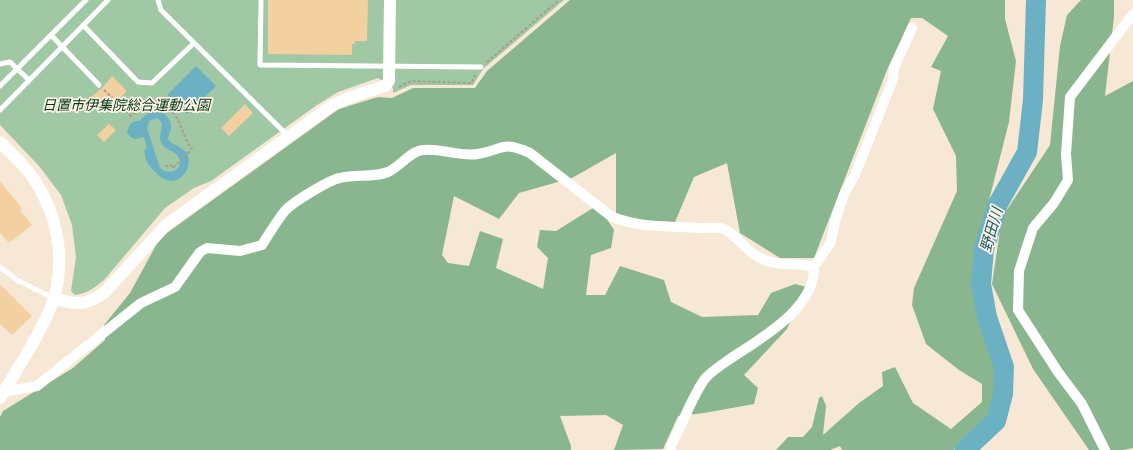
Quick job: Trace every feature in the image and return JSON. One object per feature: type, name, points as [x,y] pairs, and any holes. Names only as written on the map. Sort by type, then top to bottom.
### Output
[{"type":"street","points":[[54,298],[72,304],[95,300],[104,293],[166,225],[331,106],[351,97],[385,86],[388,81],[389,66],[390,0]]},
{"type":"street","points":[[1105,450],[1082,404],[1058,372],[1018,310],[1018,271],[1033,228],[1054,202],[1068,180],[1066,154],[1070,97],[1133,14]]},
{"type":"street","points":[[671,450],[704,379],[784,321],[811,289],[814,279],[814,267],[831,242],[835,221],[845,192],[855,175],[893,79],[894,68],[912,28]]},
{"type":"street","points":[[0,142],[30,174],[46,199],[52,215],[59,252],[58,283],[47,316],[2,395]]},
{"type":"street","points":[[2,395],[37,386],[140,303],[175,287],[200,252],[207,248],[240,251],[262,245],[285,211],[329,181],[388,172],[402,164],[414,152],[424,150],[454,154],[478,154],[502,146],[516,147],[530,153],[612,217],[624,222],[644,226],[725,229],[754,255],[768,262],[780,265],[804,264],[814,267]]},
{"type":"lane","points":[[0,86],[86,0]]},
{"type":"lane","points":[[0,110],[108,0]]},
{"type":"lane","points":[[158,0],[161,10],[289,137]]},
{"type":"lane","points":[[261,0],[260,65],[481,67]]},
{"type":"lane","points":[[83,25],[138,82],[152,83],[194,43]]},
{"type":"lane","points":[[51,35],[99,85]]},
{"type":"lane","points":[[0,64],[10,62],[29,80]]},
{"type":"lane","points":[[0,267],[17,280],[54,298]]},
{"type":"path","points":[[99,85],[131,116],[140,108],[152,104],[164,106],[175,115],[186,142],[192,149],[173,168],[171,165],[164,167]]},
{"type":"green space","name":"日置市伊集院総合運動公園","points":[[0,0],[564,0],[483,69],[473,85],[411,85],[393,93],[393,88],[378,78],[338,92],[317,105],[211,181],[194,188],[165,208],[104,280],[87,292],[75,295],[71,291],[76,257],[72,225],[61,195],[39,166],[0,125]]},
{"type":"green space","points":[[570,0],[1005,0],[1005,19],[1016,61],[1009,122],[985,216],[973,286],[998,369],[991,418],[954,450],[842,450],[840,446],[830,450],[776,450],[788,437],[803,437],[812,427],[819,398],[822,396],[826,406],[823,435],[859,403],[883,386],[882,372],[895,367],[913,403],[951,429],[982,402],[982,384],[959,370],[926,344],[912,305],[914,288],[957,191],[956,156],[933,109],[941,71],[931,67],[948,36],[922,18],[911,18],[887,70],[814,258],[780,258],[740,233],[727,163],[694,177],[675,222],[639,220],[616,213],[616,153],[572,178],[519,193],[499,219],[454,196],[442,255],[448,263],[469,266],[480,231],[503,239],[496,268],[543,289],[548,258],[537,247],[540,230],[556,231],[593,208],[603,213],[614,230],[611,248],[591,255],[586,295],[605,295],[620,266],[664,280],[671,302],[702,317],[758,315],[771,293],[795,284],[807,287],[787,329],[744,375],[758,388],[754,404],[678,416],[663,449],[614,450],[623,425],[606,415],[560,416],[571,446],[571,450],[0,450],[0,417],[3,411],[73,368],[105,340],[104,325],[130,293],[160,238],[339,109],[378,97],[392,98],[413,88],[475,88],[487,71]]},
{"type":"green space","points":[[1081,0],[1114,0],[1114,17],[1105,96],[1133,81],[1133,448],[1122,450],[1089,450],[1033,369],[992,284],[1002,217],[1050,145],[1060,46],[1067,15]]},
{"type":"water","points":[[196,66],[216,86],[187,114],[167,95]]},
{"type":"water","points":[[151,111],[158,111],[165,114],[171,123],[168,139],[171,143],[184,150],[189,157],[187,170],[177,180],[172,181],[162,178],[146,160],[144,150],[147,148],[144,137],[135,139],[130,137],[127,132],[130,124],[135,121],[140,121]],"holes":[[[156,118],[162,125],[160,135],[161,142],[165,147],[178,155],[180,162],[177,169],[171,172],[167,172],[160,168],[147,128],[149,121]]]},
{"type":"building","points":[[268,0],[368,0],[367,41],[355,41],[355,44],[352,44],[352,55],[268,54]]},
{"type":"building","points":[[112,76],[127,91],[105,113],[90,98],[102,88]]},
{"type":"building","points":[[245,104],[253,113],[229,136],[221,128]]},
{"type":"building","points":[[109,124],[116,130],[104,142],[97,135]]},
{"type":"building","points":[[0,181],[22,208],[20,210],[32,225],[9,243],[0,233]]},
{"type":"building","points":[[0,284],[32,316],[12,335],[0,324]]},
{"type":"waterway","name":"野田川","points":[[965,450],[996,421],[1003,394],[1004,367],[987,317],[981,284],[984,249],[998,204],[1027,152],[1033,100],[1036,0]]}]
